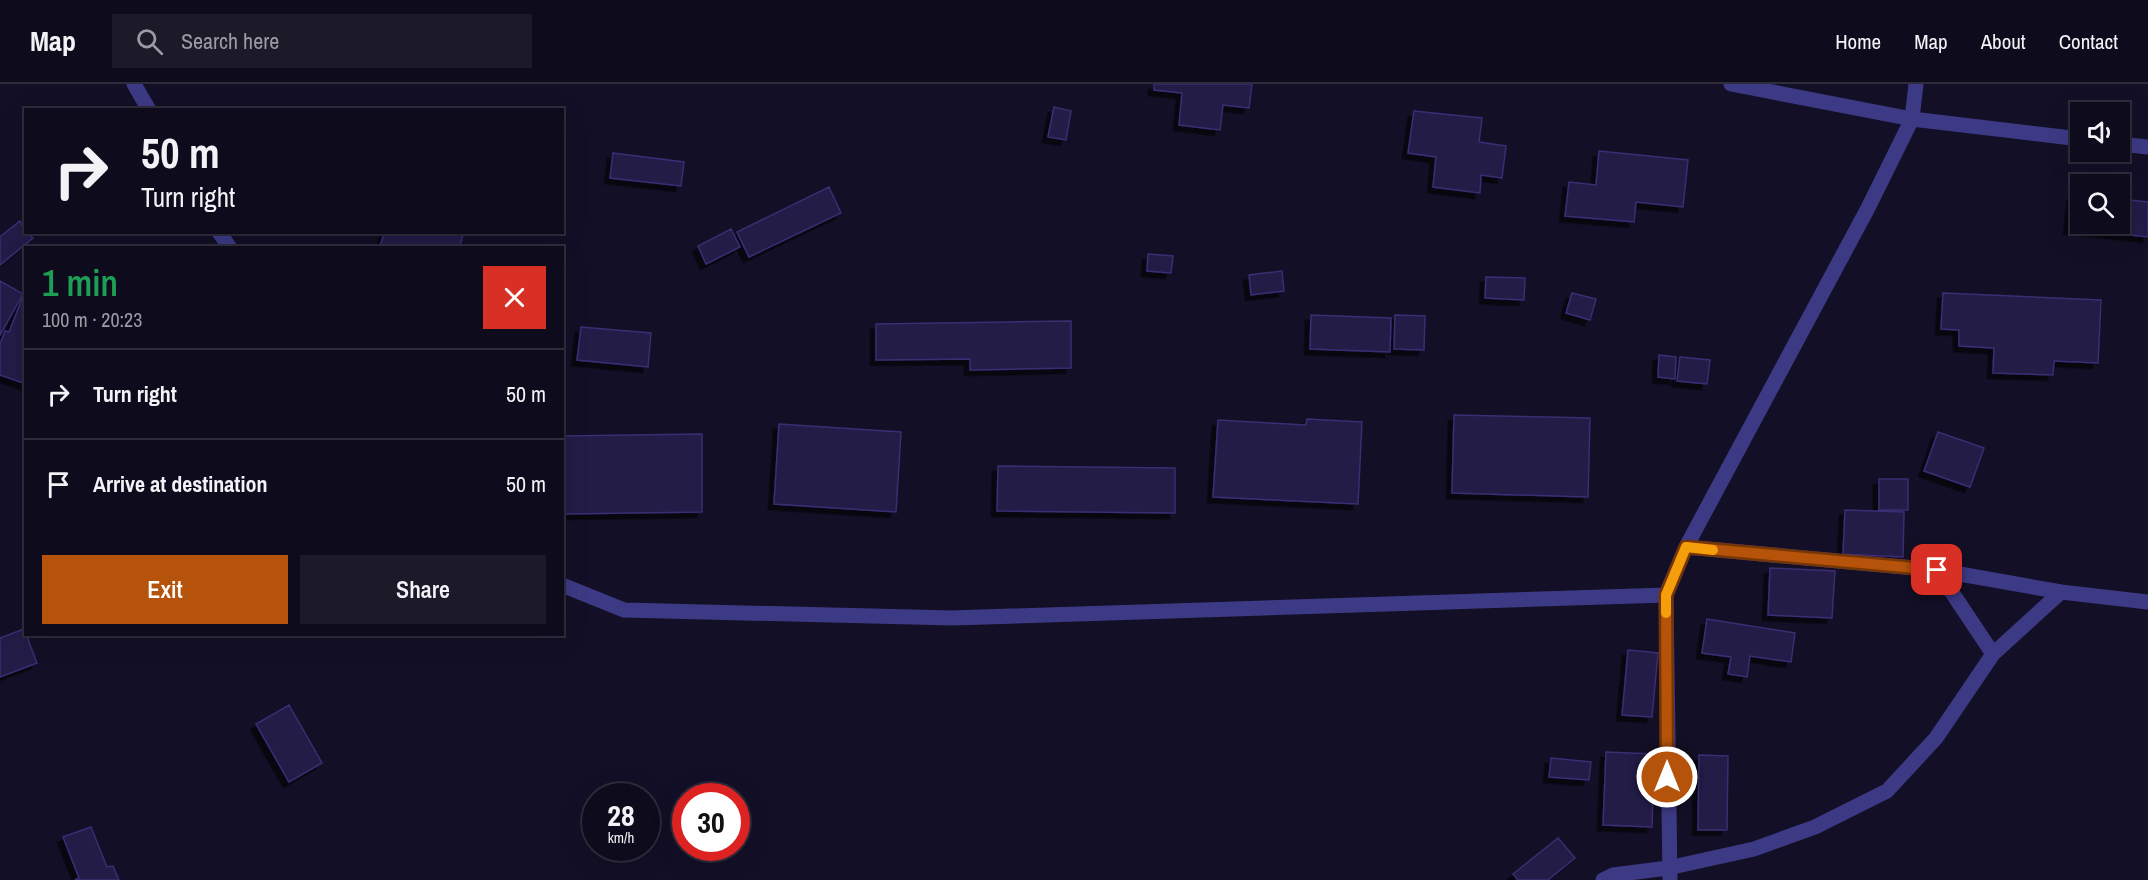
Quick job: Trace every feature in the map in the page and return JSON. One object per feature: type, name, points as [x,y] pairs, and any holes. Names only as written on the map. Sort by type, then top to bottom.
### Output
[{"type":"street","points":[[135,84],[148,108]]},
{"type":"street","points":[[1731,84],[1912,119],[2070,138]]},
{"type":"street","points":[[1669,874],[1666,595],[1686,547],[1868,208],[1912,119],[1916,84]]},
{"type":"street","points":[[2130,145],[2148,147]]},
{"type":"street","points":[[1686,547],[1937,570],[2061,592],[2148,602]]},
{"type":"street","points":[[1937,570],[1993,654]]},
{"type":"street","points":[[564,586],[624,610],[952,618],[1666,595]]},
{"type":"street","points":[[1603,880],[1613,876],[1669,874],[1754,849],[1815,827],[1887,791],[1936,738],[1993,654],[2061,592]]},
{"type":"building","points":[[1154,84],[1252,84],[1249,108],[1223,105],[1220,130],[1179,125],[1182,93],[1154,90]]},
{"type":"building","points":[[1054,107],[1071,111],[1066,140],[1048,137]]},
{"type":"building","points":[[1414,111],[1482,118],[1479,142],[1506,146],[1502,178],[1481,175],[1480,193],[1433,187],[1436,157],[1408,153]]},
{"type":"building","points":[[1599,151],[1688,160],[1683,207],[1636,202],[1634,222],[1565,216],[1569,182],[1596,185]]},
{"type":"building","points":[[613,153],[684,162],[681,186],[610,178]]},
{"type":"building","points":[[829,187],[841,213],[749,257],[737,232]]},
{"type":"building","points":[[2130,200],[2148,202],[2148,237],[2122,234],[2130,234]]},
{"type":"building","points":[[20,221],[24,234],[33,238],[0,265],[0,237]]},
{"type":"building","points":[[731,229],[740,247],[706,264],[698,246]]},
{"type":"building","points":[[384,234],[463,234],[460,246],[380,246]]},
{"type":"building","points":[[1148,254],[1173,256],[1171,273],[1147,271]]},
{"type":"building","points":[[1282,271],[1284,291],[1251,295],[1249,275]]},
{"type":"building","points":[[1486,277],[1525,278],[1524,300],[1485,298]]},
{"type":"building","points":[[0,281],[23,294],[0,335]]},
{"type":"building","points":[[1572,293],[1596,299],[1590,320],[1566,313]]},
{"type":"building","points":[[1943,293],[2101,300],[2098,363],[2054,361],[2053,375],[1993,373],[1994,348],[1959,346],[1959,330],[1941,329]]},
{"type":"building","points":[[24,294],[24,383],[0,375],[0,344],[5,331],[9,332]]},
{"type":"building","points":[[1311,315],[1391,318],[1390,352],[1310,349]]},
{"type":"building","points":[[1395,315],[1425,316],[1424,350],[1394,349]]},
{"type":"building","points":[[1071,321],[1071,368],[970,370],[970,359],[876,360],[876,324]]},
{"type":"building","points":[[581,327],[651,333],[648,367],[577,360]]},
{"type":"building","points":[[1659,355],[1676,357],[1675,379],[1658,377]]},
{"type":"building","points":[[1680,357],[1710,360],[1707,384],[1677,381]]},
{"type":"building","points":[[1454,415],[1590,418],[1588,497],[1452,493]]},
{"type":"building","points":[[1307,419],[1362,422],[1358,504],[1213,497],[1218,420],[1306,425]]},
{"type":"building","points":[[779,424],[901,432],[896,512],[774,504]]},
{"type":"building","points":[[1938,432],[1984,448],[1970,487],[1924,471]]},
{"type":"building","points":[[702,434],[702,512],[564,514],[564,436]]},
{"type":"building","points":[[998,466],[1175,468],[1175,513],[997,511]]},
{"type":"building","points":[[1879,479],[1908,479],[1908,510],[1879,510]]},
{"type":"building","points":[[1845,510],[1904,512],[1903,557],[1843,554]]},
{"type":"building","points":[[1770,568],[1835,571],[1832,618],[1768,615]]},
{"type":"building","points":[[1707,619],[1795,633],[1791,662],[1750,656],[1747,677],[1728,674],[1731,657],[1702,653]]},
{"type":"building","points":[[24,629],[24,636],[27,636],[37,663],[0,677],[0,638]]},
{"type":"building","points":[[1628,650],[1658,653],[1652,717],[1622,715]]},
{"type":"building","points":[[289,705],[322,763],[289,782],[256,724]]},
{"type":"building","points":[[1606,752],[1654,754],[1652,827],[1603,825]]},
{"type":"building","points":[[1699,755],[1728,756],[1727,830],[1698,830]]},
{"type":"building","points":[[1551,758],[1591,762],[1589,780],[1549,777]]},
{"type":"building","points":[[91,827],[107,867],[113,866],[119,880],[75,880],[79,878],[63,837]]},
{"type":"building","points":[[1558,838],[1575,858],[1548,880],[1518,880],[1513,874]]},
{"type":"slow traffic","points":[[1666,613],[1666,595],[1686,547],[1713,550]]},
{"type":"route","points":[[1667,777],[1666,595],[1686,547],[1937,570]]}]
